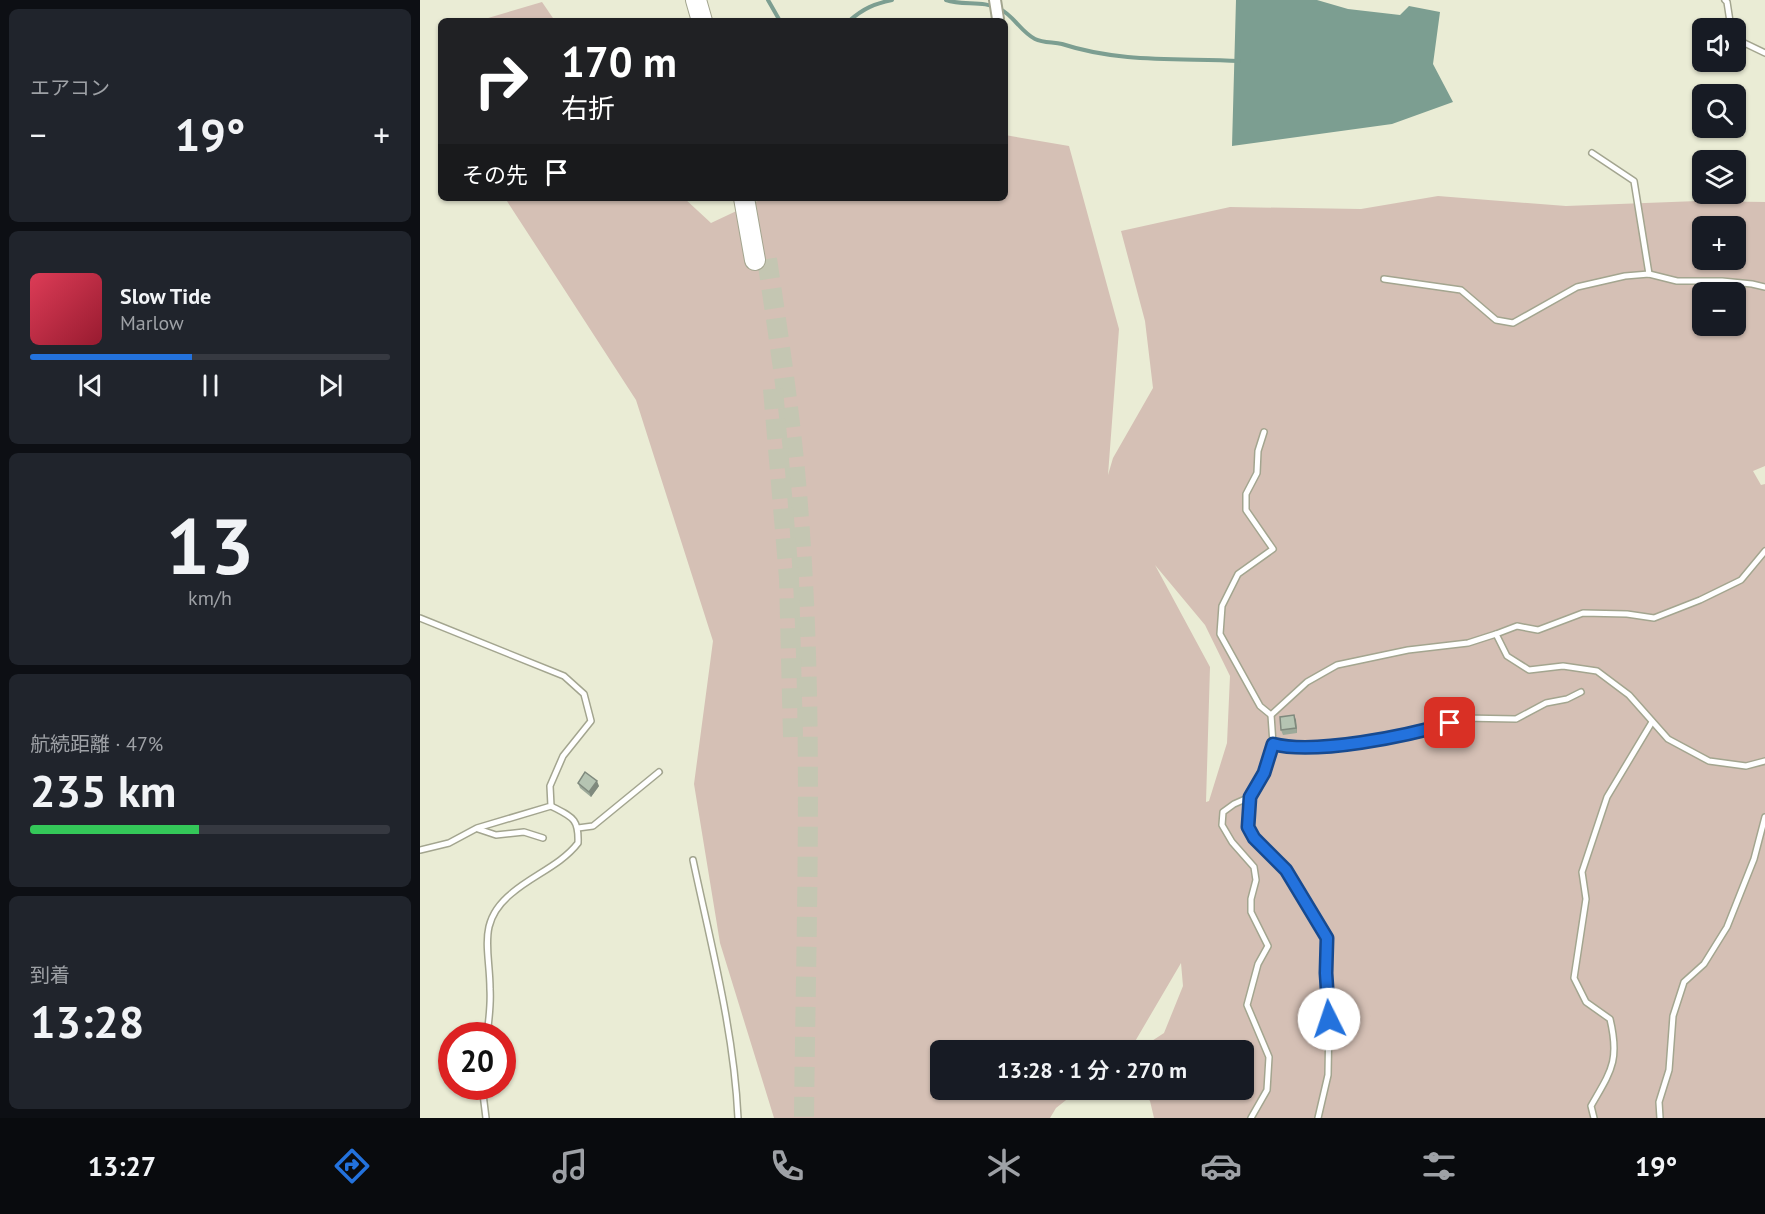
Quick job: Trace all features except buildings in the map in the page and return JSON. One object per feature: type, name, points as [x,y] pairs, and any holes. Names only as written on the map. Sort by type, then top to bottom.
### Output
[{"type":"highway","points":[[696,0],[701,18]]},
{"type":"highway","points":[[708,0],[713,18]]},
{"type":"highway","points":[[745,201],[761,259],[754,201]]},
{"type":"street","points":[[995,0],[998,18]]},
{"type":"lane","points":[[1725,0],[1729,18]]},
{"type":"lane","points":[[1746,44],[1765,53]]},
{"type":"lane","points":[[1592,153],[1634,181],[1649,274]]},
{"type":"lane","points":[[1384,279],[1461,290],[1496,320],[1513,323],[1577,287],[1625,276],[1649,274],[1677,281],[1722,281],[1765,287]]},
{"type":"lane","points":[[1264,432],[1258,451],[1257,473],[1246,494],[1246,510],[1273,549],[1238,574],[1222,606],[1220,634],[1260,706],[1271,715],[1273,744],[1264,773],[1250,797],[1248,827],[1254,838],[1286,870],[1327,938],[1328,1075],[1318,1118]]},
{"type":"lane","points":[[1271,715],[1307,682],[1337,665],[1408,650],[1468,643],[1516,626],[1538,630],[1583,613],[1627,614],[1654,618],[1700,600],[1741,580],[1765,551]]},
{"type":"lane","points":[[420,618],[564,676],[584,694],[591,721],[563,756],[550,786],[551,806]]},
{"type":"lane","points":[[1496,634],[1507,656],[1529,670],[1563,666],[1597,671],[1629,694],[1668,739],[1709,761],[1746,766],[1765,761]]},
{"type":"lane","points":[[1273,744],[1287,748],[1351,744],[1436,727],[1463,718],[1516,719],[1546,703],[1567,699],[1581,692]]},
{"type":"lane","points":[[1594,1118],[1591,1106],[1612,1069],[1615,1041],[1610,1019],[1586,1002],[1574,978],[1586,899],[1582,872],[1607,797],[1652,722]]},
{"type":"lane","points":[[578,828],[593,826],[659,772]]},
{"type":"lane","points":[[1250,797],[1223,812],[1222,825],[1232,842],[1254,867],[1257,880],[1251,899],[1251,912],[1268,946],[1258,964],[1247,1005],[1269,1057],[1267,1090],[1251,1118]]},
{"type":"lane","points":[[420,849],[449,843],[477,828],[551,806],[570,816],[578,828],[578,843],[571,852],[511,894],[489,921],[486,933],[490,990],[488,1022]]},
{"type":"lane","points":[[1660,1118],[1659,1102],[1669,1070],[1673,1016],[1684,982],[1704,964],[1726,927],[1754,859],[1765,817]]},
{"type":"lane","points":[[477,828],[496,835],[524,832],[543,838]]},
{"type":"lane","points":[[693,860],[721,993],[736,1083],[738,1118]]},
{"type":"lane","points":[[484,1100],[486,1118]]},
{"type":"shaded area","points":[[1236,0],[1317,0],[1348,9],[1400,15],[1409,6],[1440,12],[1433,64],[1453,102],[1392,124],[1232,146]]},
{"type":"shaded area","points":[[542,2],[553,18],[488,18]]},
{"type":"shaded area","points":[[1008,136],[1069,146],[1119,329],[1108,475],[1113,458],[1153,388],[1145,321],[1121,231],[1230,207],[1361,209],[1438,196],[1566,206],[1692,201],[1692,204],[1765,202],[1765,466],[1753,471],[1761,485],[1765,484],[1765,1118],[1154,1118],[1149,1100],[1254,1100],[1254,1040],[1153,1040],[1164,1033],[1183,986],[1181,963],[1136,1040],[930,1040],[930,1100],[1066,1100],[1056,1108],[1050,1118],[774,1118],[720,943],[694,784],[713,641],[636,400],[507,201],[687,201],[711,223],[758,201],[1008,201]],"holes":[[[1155,565],[1205,625],[1230,676],[1227,743],[1209,801],[1206,802],[1210,667]]]},
{"type":"waterway","points":[[768,0],[778,18]]},
{"type":"waterway","points":[[853,18],[869,7],[892,0]]},
{"type":"waterway","points":[[946,0],[993,6],[1005,12],[1035,39],[1045,42],[1128,57],[1239,61]]},
{"type":"tunnel","points":[[767,259],[793,454],[804,594],[808,744],[804,1118]]},
{"type":"tunnel","points":[[773,389],[789,578],[793,737]]},
{"type":"route","points":[[1329,1019],[1326,973],[1327,938],[1286,870],[1254,838],[1248,827],[1250,797],[1260,783],[1273,744],[1287,748],[1351,744],[1450,723]]}]
